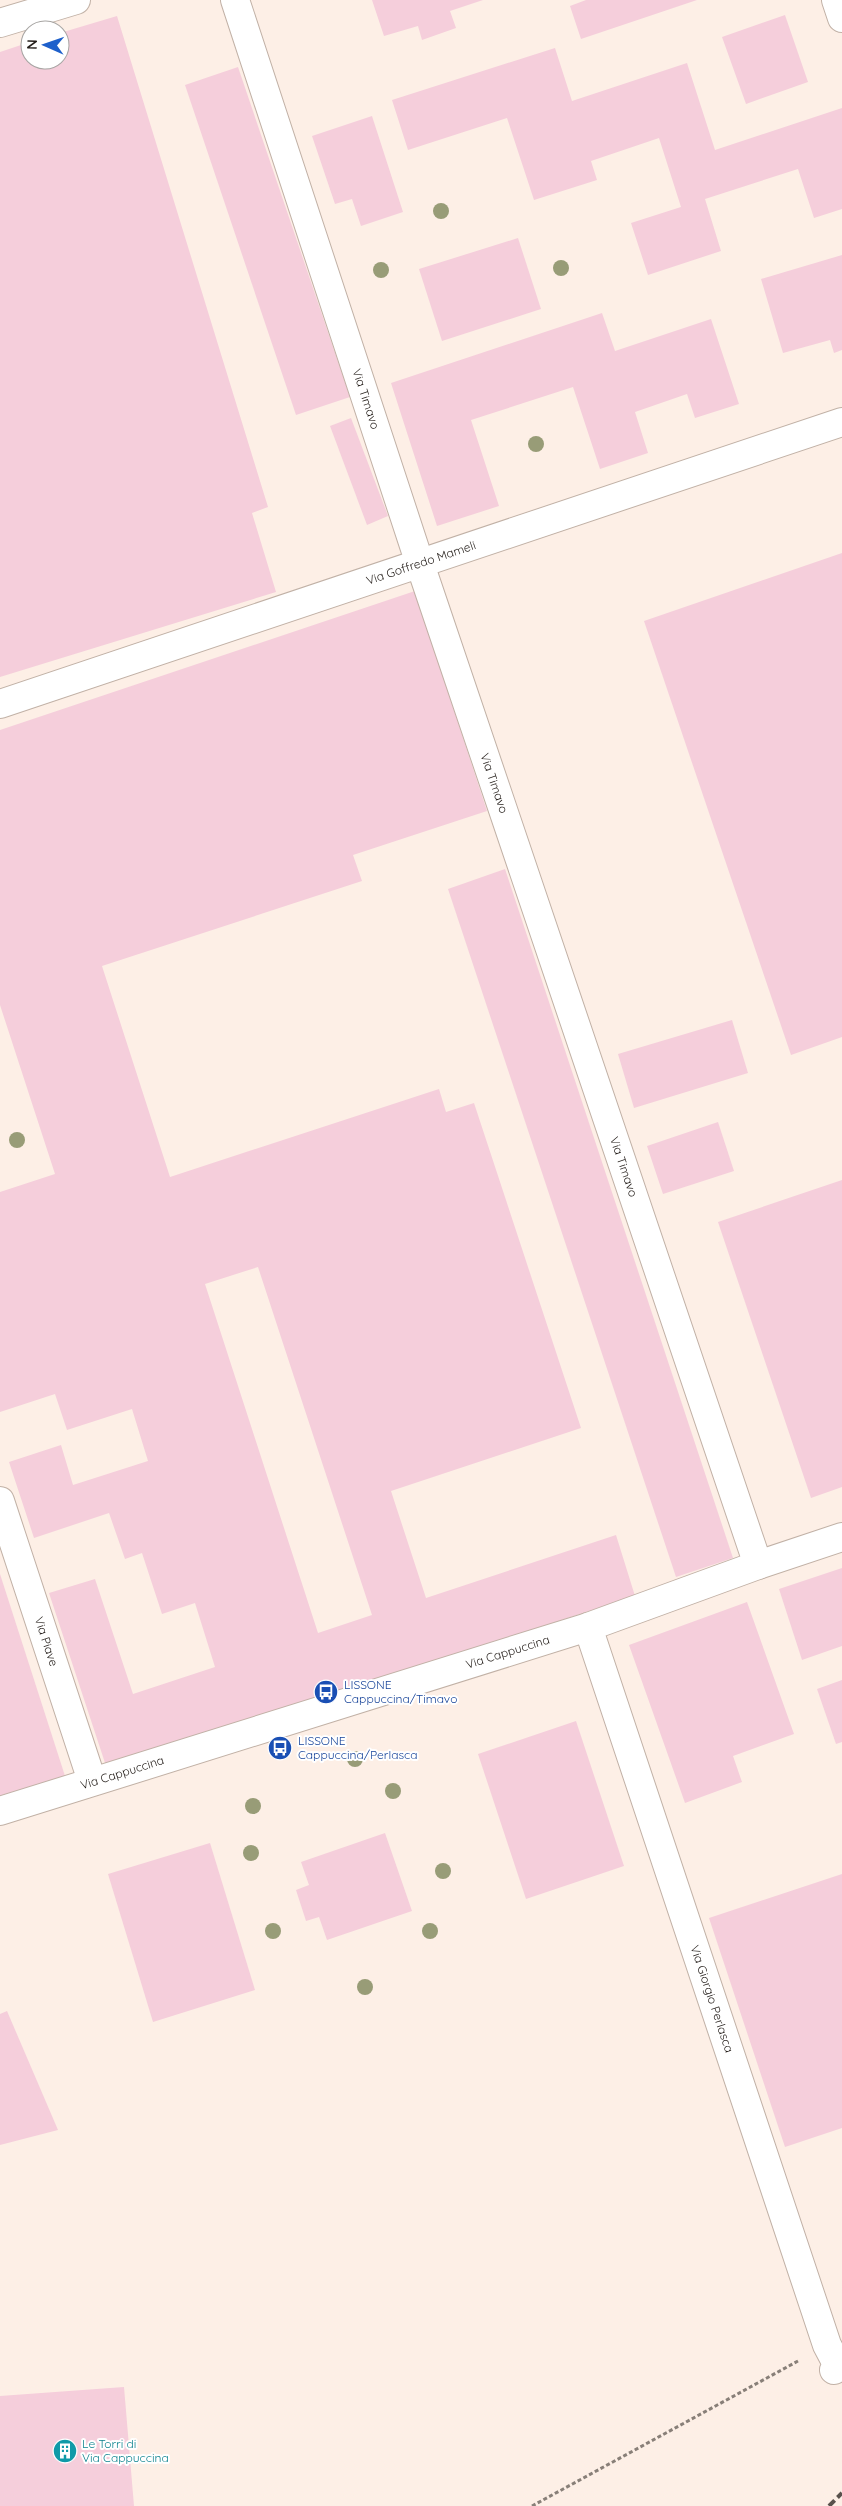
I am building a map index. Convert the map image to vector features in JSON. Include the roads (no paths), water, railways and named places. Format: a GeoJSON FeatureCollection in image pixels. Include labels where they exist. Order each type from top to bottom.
{"type":"FeatureCollection","features":[{"type":"Feature","properties":{"kind":"street"},"geometry":{"type":"LineString","coordinates":[[0,23],[76,0]]}},
{"type":"Feature","properties":{"kind":"street","name":"Via Timavo"},"geometry":{"type":"LineString","coordinates":[[235,0],[420,564],[758,1565]]}},
{"type":"Feature","properties":{"kind":"street"},"geometry":{"type":"LineString","coordinates":[[836,0],[842,18]]}},
{"type":"Feature","properties":{"kind":"street","name":"Via Goffredo Mameli"},"geometry":{"type":"LineString","coordinates":[[0,704],[842,422]]}},
{"type":"Feature","properties":{"kind":"street","name":"Via Piave"},"geometry":{"type":"LineString","coordinates":[[0,1500],[92,1781]]}},
{"type":"Feature","properties":{"kind":"street","name":"Via Cappuccina"},"geometry":{"type":"LineString","coordinates":[[0,1811],[588,1627],[758,1565],[842,1537]]}},
{"type":"Feature","properties":{"kind":"street","name":"Via Giorgio Perlasca"},"geometry":{"type":"LineString","coordinates":[[588,1627],[831,2357]]}},
{"type":"Feature","properties":{"kind":"railway"},"geometry":{"type":"LineString","coordinates":[[829,2506],[842,2493]]}},
{"type":"Feature","properties":{"kind":"place","name":"LISSONE Cappuccina/Timavo"},"geometry":{"type":"Point","coordinates":[326,1692]}},
{"type":"Feature","properties":{"kind":"place","name":"LISSONE Cappuccina/Perlasca"},"geometry":{"type":"Point","coordinates":[280,1748]}},
{"type":"Feature","properties":{"kind":"place","name":"Le Torri di Via Cappuccina"},"geometry":{"type":"Point","coordinates":[65,2451]}}]}
